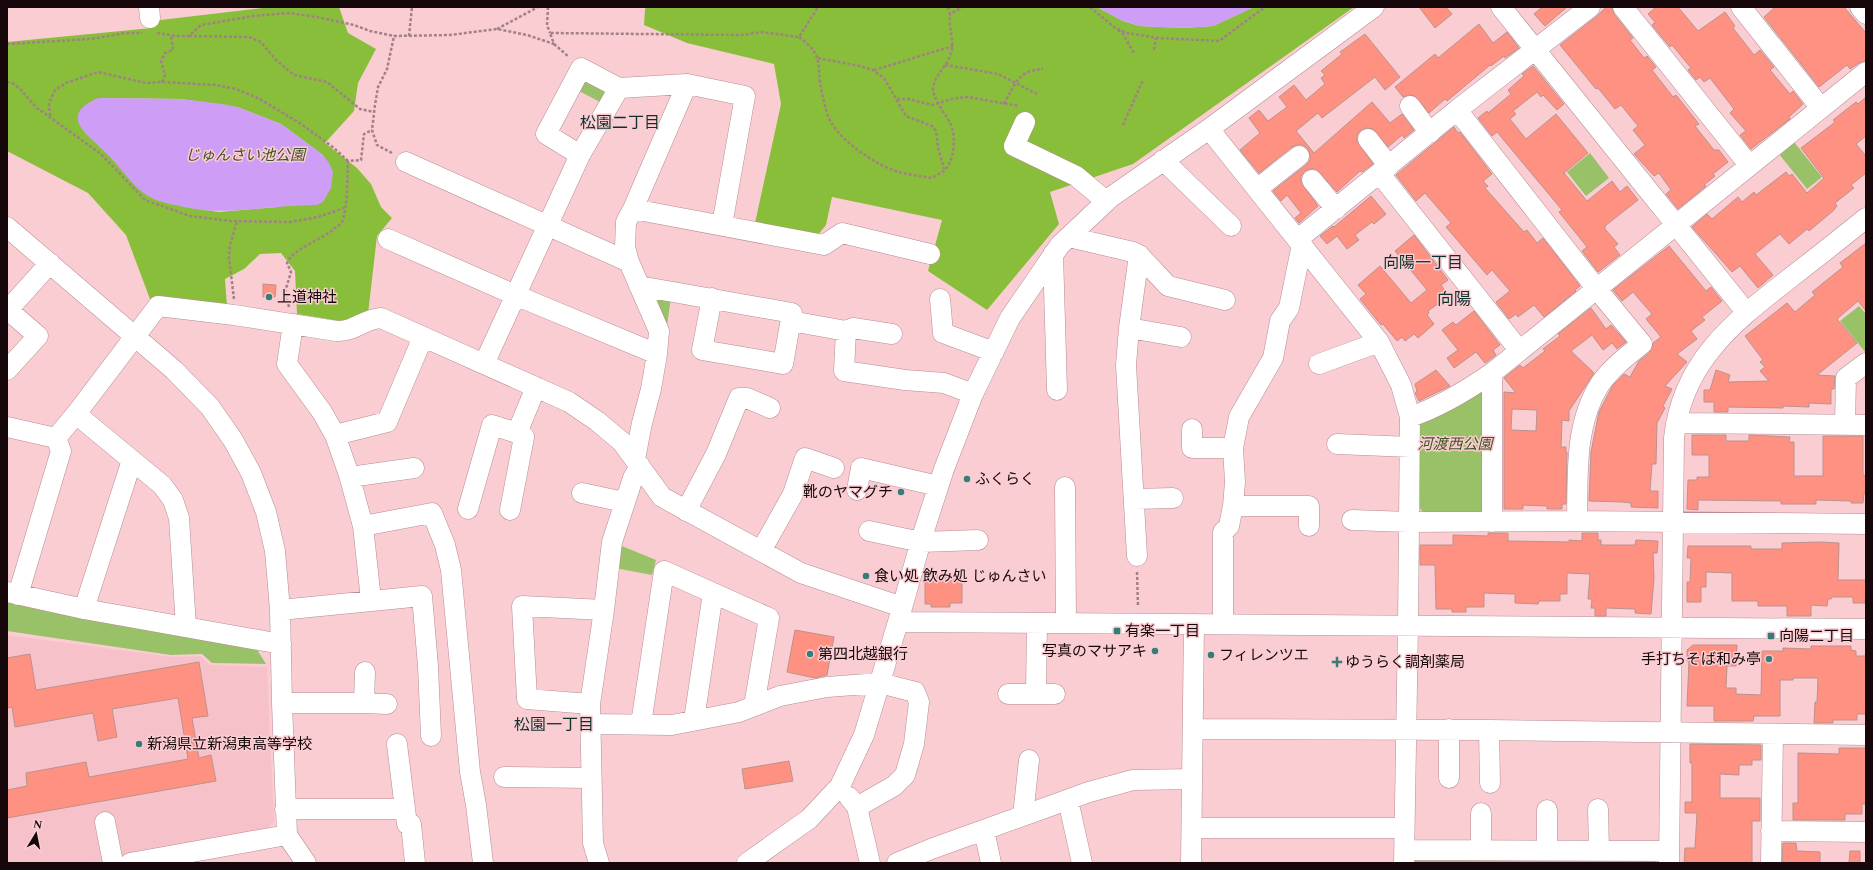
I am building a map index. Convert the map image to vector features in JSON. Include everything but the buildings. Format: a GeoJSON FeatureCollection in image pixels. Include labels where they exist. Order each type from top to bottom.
{"type":"FeatureCollection","features":[{"type":"Feature","properties":{"kind":"street"},"geometry":{"type":"LineString","coordinates":[[747,863],[809,819],[840,786],[864,735],[938,486],[973,394],[1010,318],[1053,254],[1068,236],[1106,201],[1209,128],[1374,7]]}},
{"type":"Feature","properties":{"kind":"street"},"geometry":{"type":"LineString","coordinates":[[1501,7],[1746,312]]}},
{"type":"Feature","properties":{"kind":"street"},"geometry":{"type":"LineString","coordinates":[[1223,624],[1223,532],[1229,526],[1233,506],[1233,448],[1239,417],[1273,358],[1280,321],[1289,308],[1300,242],[1336,209],[1457,110],[1590,7]]}},
{"type":"Feature","properties":{"kind":"street"},"geometry":{"type":"LineString","coordinates":[[1623,7],[1749,165]]}},
{"type":"Feature","properties":{"kind":"street"},"geometry":{"type":"LineString","coordinates":[[1741,7],[1821,108]]}},
{"type":"Feature","properties":{"kind":"street"},"geometry":{"type":"LineString","coordinates":[[1860,7],[1866,14]]}},
{"type":"Feature","properties":{"kind":"street"},"geometry":{"type":"LineString","coordinates":[[580,155],[546,134],[581,68],[619,88],[687,84],[745,96],[722,225]]}},
{"type":"Feature","properties":{"kind":"street"},"geometry":{"type":"LineString","coordinates":[[1410,417],[1425,412],[1465,392],[1492,373],[1866,72]]}},
{"type":"Feature","properties":{"kind":"street"},"geometry":{"type":"LineString","coordinates":[[598,863],[593,843],[590,704],[604,610],[612,542],[638,463],[642,423],[651,389],[659,331],[629,262],[625,247],[626,222],[687,84]]}},
{"type":"Feature","properties":{"kind":"street"},"geometry":{"type":"LineString","coordinates":[[484,364],[546,225],[580,155],[619,88]]}},
{"type":"Feature","properties":{"kind":"street"},"geometry":{"type":"LineString","coordinates":[[1410,106],[1430,133]]}},
{"type":"Feature","properties":{"kind":"street"},"geometry":{"type":"LineString","coordinates":[[1457,110],[1596,288],[1642,344],[1612,370],[1600,385],[1586,415],[1581,431],[1579,451],[1577,521]]}},
{"type":"Feature","properties":{"kind":"street"},"geometry":{"type":"LineString","coordinates":[[1025,114],[1014,146],[1076,176],[1106,201]]}},
{"type":"Feature","properties":{"kind":"street"},"geometry":{"type":"LineString","coordinates":[[1209,128],[1379,342],[1401,385],[1410,417],[1411,447],[1404,856],[1482,850],[1599,850],[1669,857],[1673,522],[1676,423],[1681,401],[1689,381],[1708,352],[1732,325],[1746,312],[1866,218]]}},
{"type":"Feature","properties":{"kind":"street"},"geometry":{"type":"LineString","coordinates":[[1368,139],[1385,170],[1519,350]]}},
{"type":"Feature","properties":{"kind":"street"},"geometry":{"type":"LineString","coordinates":[[1257,189],[1299,156]]}},
{"type":"Feature","properties":{"kind":"street"},"geometry":{"type":"LineString","coordinates":[[1163,160],[1231,226]]}},
{"type":"Feature","properties":{"kind":"street"},"geometry":{"type":"LineString","coordinates":[[406,162],[629,262]]}},
{"type":"Feature","properties":{"kind":"street"},"geometry":{"type":"LineString","coordinates":[[1312,180],[1336,209]]}},
{"type":"Feature","properties":{"kind":"street"},"geometry":{"type":"LineString","coordinates":[[633,209],[824,245],[842,233],[930,254]]}},
{"type":"Feature","properties":{"kind":"street"},"geometry":{"type":"LineString","coordinates":[[7,227],[174,370],[210,406],[233,440],[251,473],[266,512],[276,551],[280,610],[287,836],[306,863]]}},
{"type":"Feature","properties":{"kind":"street"},"geometry":{"type":"LineString","coordinates":[[1068,236],[1086,239],[1133,252],[1139,255],[1168,286],[1225,300]]}},
{"type":"Feature","properties":{"kind":"street"},"geometry":{"type":"LineString","coordinates":[[388,239],[515,295],[657,354]]}},
{"type":"Feature","properties":{"kind":"street"},"geometry":{"type":"LineString","coordinates":[[1053,254],[1057,390]]}},
{"type":"Feature","properties":{"kind":"street"},"geometry":{"type":"LineString","coordinates":[[1137,556],[1135,500],[1126,365],[1129,328],[1139,255]]}},
{"type":"Feature","properties":{"kind":"street"},"geometry":{"type":"LineString","coordinates":[[7,370],[38,336],[7,310],[50,263]]}},
{"type":"Feature","properties":{"kind":"street"},"geometry":{"type":"LineString","coordinates":[[639,286],[712,298],[792,313],[783,364],[702,350],[712,298]]}},
{"type":"Feature","properties":{"kind":"street"},"geometry":{"type":"LineString","coordinates":[[940,299],[943,333],[994,352]]}},
{"type":"Feature","properties":{"kind":"street"},"geometry":{"type":"LineString","coordinates":[[56,438],[158,306],[234,315],[343,331],[349,331],[373,318],[381,318],[569,402],[597,421],[622,442],[662,497],[801,573],[900,614],[1037,623],[1866,629]]}},
{"type":"Feature","properties":{"kind":"street"},"geometry":{"type":"LineString","coordinates":[[791,321],[846,330],[853,328],[892,334]]}},
{"type":"Feature","properties":{"kind":"street"},"geometry":{"type":"LineString","coordinates":[[292,324],[287,364],[307,389],[335,436],[350,477],[363,526],[371,600]]}},
{"type":"Feature","properties":{"kind":"street"},"geometry":{"type":"LineString","coordinates":[[1129,328],[1181,337]]}},
{"type":"Feature","properties":{"kind":"street"},"geometry":{"type":"LineString","coordinates":[[846,330],[844,370],[905,380],[944,383],[973,394]]}},
{"type":"Feature","properties":{"kind":"street"},"geometry":{"type":"LineString","coordinates":[[335,436],[387,422],[423,337]]}},
{"type":"Feature","properties":{"kind":"street"},"geometry":{"type":"LineString","coordinates":[[1319,364],[1379,342]]}},
{"type":"Feature","properties":{"kind":"street"},"geometry":{"type":"LineString","coordinates":[[1845,425],[1846,378],[1866,363]]}},
{"type":"Feature","properties":{"kind":"street"},"geometry":{"type":"LineString","coordinates":[[1492,373],[1492,522]]}},
{"type":"Feature","properties":{"kind":"street"},"geometry":{"type":"LineString","coordinates":[[517,433],[536,387]]}},
{"type":"Feature","properties":{"kind":"street"},"geometry":{"type":"LineString","coordinates":[[686,511],[716,454],[739,398],[747,398],[770,408]]}},
{"type":"Feature","properties":{"kind":"street"},"geometry":{"type":"LineString","coordinates":[[76,414],[162,485],[173,500],[179,518],[186,627]]}},
{"type":"Feature","properties":{"kind":"street"},"geometry":{"type":"LineString","coordinates":[[1676,423],[1866,425]]}},
{"type":"Feature","properties":{"kind":"street"},"geometry":{"type":"LineString","coordinates":[[468,509],[492,424],[524,437],[510,510]]}},
{"type":"Feature","properties":{"kind":"street"},"geometry":{"type":"LineString","coordinates":[[7,427],[56,438]]}},
{"type":"Feature","properties":{"kind":"street"},"geometry":{"type":"LineString","coordinates":[[1192,429],[1192,448],[1233,448]]}},
{"type":"Feature","properties":{"kind":"street"},"geometry":{"type":"LineString","coordinates":[[56,438],[61,451],[13,594],[84,609],[281,644]]}},
{"type":"Feature","properties":{"kind":"street"},"geometry":{"type":"LineString","coordinates":[[1337,444],[1411,447]]}},
{"type":"Feature","properties":{"kind":"street"},"geometry":{"type":"LineString","coordinates":[[760,551],[793,494],[805,458],[834,468]]}},
{"type":"Feature","properties":{"kind":"street"},"geometry":{"type":"LineString","coordinates":[[84,609],[132,460]]}},
{"type":"Feature","properties":{"kind":"street"},"geometry":{"type":"LineString","coordinates":[[350,477],[414,468]]}},
{"type":"Feature","properties":{"kind":"street"},"geometry":{"type":"LineString","coordinates":[[857,490],[861,468],[938,486]]}},
{"type":"Feature","properties":{"kind":"street"},"geometry":{"type":"LineString","coordinates":[[1065,487],[1066,623]]}},
{"type":"Feature","properties":{"kind":"street"},"geometry":{"type":"LineString","coordinates":[[582,493],[624,502]]}},
{"type":"Feature","properties":{"kind":"street"},"geometry":{"type":"LineString","coordinates":[[1135,500],[1173,498]]}},
{"type":"Feature","properties":{"kind":"street"},"geometry":{"type":"LineString","coordinates":[[1233,506],[1310,506],[1309,526]]}},
{"type":"Feature","properties":{"kind":"street"},"geometry":{"type":"LineString","coordinates":[[363,526],[432,513],[445,545],[451,570],[470,772],[476,805],[483,863]]}},
{"type":"Feature","properties":{"kind":"street"},"geometry":{"type":"LineString","coordinates":[[1352,520],[1409,522],[1577,521],[1866,524]]}},
{"type":"Feature","properties":{"kind":"street"},"geometry":{"type":"LineString","coordinates":[[869,530],[921,542],[978,540]]}},
{"type":"Feature","properties":{"kind":"street"},"geometry":{"type":"LineString","coordinates":[[641,724],[664,571],[769,618],[754,706]]}},
{"type":"Feature","properties":{"kind":"street"},"geometry":{"type":"LineString","coordinates":[[694,720],[713,593]]}},
{"type":"Feature","properties":{"kind":"street"},"geometry":{"type":"LineString","coordinates":[[280,610],[422,596],[428,666],[431,736]]}},
{"type":"Feature","properties":{"kind":"street"},"geometry":{"type":"LineString","coordinates":[[590,704],[526,699],[522,606],[604,610]]}},
{"type":"Feature","properties":{"kind":"street"},"geometry":{"type":"LineString","coordinates":[[1008,694],[1045,694],[1037,623]]}},
{"type":"Feature","properties":{"kind":"street"},"geometry":{"type":"LineString","coordinates":[[1191,863],[1194,624]]}},
{"type":"Feature","properties":{"kind":"street"},"geometry":{"type":"LineString","coordinates":[[364,704],[365,672]]}},
{"type":"Feature","properties":{"kind":"street"},"geometry":{"type":"LineString","coordinates":[[591,724],[672,725],[739,712],[780,696],[827,687],[880,683],[915,692],[919,702],[914,744],[904,775],[894,786],[857,807]]}},
{"type":"Feature","properties":{"kind":"street"},"geometry":{"type":"LineString","coordinates":[[282,703],[387,704]]}},
{"type":"Feature","properties":{"kind":"street"},"geometry":{"type":"LineString","coordinates":[[1193,729],[1448,729],[1866,735]]}},
{"type":"Feature","properties":{"kind":"street"},"geometry":{"type":"LineString","coordinates":[[1448,729],[1449,778]]}},
{"type":"Feature","properties":{"kind":"street"},"geometry":{"type":"LineString","coordinates":[[1489,730],[1490,783]]}},
{"type":"Feature","properties":{"kind":"street"},"geometry":{"type":"LineString","coordinates":[[1771,863],[1773,734]]}},
{"type":"Feature","properties":{"kind":"street"},"geometry":{"type":"LineString","coordinates":[[397,744],[407,824],[410,824],[415,863]]}},
{"type":"Feature","properties":{"kind":"street"},"geometry":{"type":"LineString","coordinates":[[1023,816],[1029,760]]}},
{"type":"Feature","properties":{"kind":"street"},"geometry":{"type":"LineString","coordinates":[[504,777],[591,778]]}},
{"type":"Feature","properties":{"kind":"street"},"geometry":{"type":"LineString","coordinates":[[897,863],[930,849],[1068,800],[1133,780],[1192,779]]}},
{"type":"Feature","properties":{"kind":"street"},"geometry":{"type":"LineString","coordinates":[[840,786],[857,807],[870,863]]}},
{"type":"Feature","properties":{"kind":"street"},"geometry":{"type":"LineString","coordinates":[[1068,800],[1082,863]]}},
{"type":"Feature","properties":{"kind":"street"},"geometry":{"type":"LineString","coordinates":[[286,809],[405,809]]}},
{"type":"Feature","properties":{"kind":"street"},"geometry":{"type":"LineString","coordinates":[[1598,809],[1599,850]]}},
{"type":"Feature","properties":{"kind":"street"},"geometry":{"type":"LineString","coordinates":[[1547,810],[1547,850]]}},
{"type":"Feature","properties":{"kind":"street"},"geometry":{"type":"LineString","coordinates":[[1481,813],[1482,850]]}},
{"type":"Feature","properties":{"kind":"street"},"geometry":{"type":"LineString","coordinates":[[104,822],[113,863]]}},
{"type":"Feature","properties":{"kind":"street"},"geometry":{"type":"LineString","coordinates":[[1192,828],[1404,828]]}},
{"type":"Feature","properties":{"kind":"street"},"geometry":{"type":"LineString","coordinates":[[984,830],[992,863]]}},
{"type":"Feature","properties":{"kind":"street"},"geometry":{"type":"LineString","coordinates":[[1771,832],[1866,832]]}},
{"type":"Feature","properties":{"kind":"street"},"geometry":{"type":"LineString","coordinates":[[130,863],[287,836]]}},
{"type":"Feature","properties":{"kind":"path"},"geometry":{"type":"LineString","coordinates":[[409,36],[412,7]]}},
{"type":"Feature","properties":{"kind":"path"},"geometry":{"type":"LineString","coordinates":[[497,29],[538,7]]}},
{"type":"Feature","properties":{"kind":"path"},"geometry":{"type":"LineString","coordinates":[[189,36],[202,26],[253,16],[289,14],[322,18],[394,36],[450,35],[497,29],[527,35],[554,44],[547,25],[548,7]]}},
{"type":"Feature","properties":{"kind":"path"},"geometry":{"type":"LineString","coordinates":[[799,37],[810,17],[818,7]]}},
{"type":"Feature","properties":{"kind":"path"},"geometry":{"type":"LineString","coordinates":[[550,33],[741,35],[762,32],[799,37],[811,46],[818,58],[822,93],[832,124],[850,143],[868,158],[898,172],[932,178],[945,170],[950,161],[954,136],[951,124],[944,115],[933,90],[936,78],[951,55],[953,46],[948,7]]}},
{"type":"Feature","properties":{"kind":"path"},"geometry":{"type":"LineString","coordinates":[[950,14],[963,7]]}},
{"type":"Feature","properties":{"kind":"path"},"geometry":{"type":"LineString","coordinates":[[1090,7],[1123,34],[1134,53]]}},
{"type":"Feature","properties":{"kind":"path"},"geometry":{"type":"LineString","coordinates":[[1114,27],[1126,33],[1156,38],[1219,41],[1265,7]]}},
{"type":"Feature","properties":{"kind":"path"},"geometry":{"type":"LineString","coordinates":[[7,44],[91,39],[125,33],[149,23],[172,35],[249,37],[261,42],[276,60],[294,75],[327,82],[360,109],[374,112]]}},
{"type":"Feature","properties":{"kind":"path"},"geometry":{"type":"LineString","coordinates":[[162,82],[165,75],[161,62],[165,53],[173,50],[172,35]]}},
{"type":"Feature","properties":{"kind":"path"},"geometry":{"type":"LineString","coordinates":[[394,36],[387,69],[378,87],[372,130],[377,145],[406,162]]}},
{"type":"Feature","properties":{"kind":"path"},"geometry":{"type":"LineString","coordinates":[[1154,50],[1156,38]]}},
{"type":"Feature","properties":{"kind":"path"},"geometry":{"type":"LineString","coordinates":[[873,70],[953,46]]}},
{"type":"Feature","properties":{"kind":"path"},"geometry":{"type":"LineString","coordinates":[[818,58],[860,66],[873,70],[884,78],[906,116],[932,126],[936,131],[938,147],[945,170]]}},
{"type":"Feature","properties":{"kind":"path"},"geometry":{"type":"LineString","coordinates":[[945,64],[998,74],[1037,94]]}},
{"type":"Feature","properties":{"kind":"path"},"geometry":{"type":"LineString","coordinates":[[1004,104],[1015,82],[1021,75],[1033,70],[1044,69]]}},
{"type":"Feature","properties":{"kind":"path"},"geometry":{"type":"LineString","coordinates":[[50,116],[49,103],[55,90],[66,83],[98,72],[146,83],[162,82],[216,85],[236,89],[260,99],[301,124],[334,148],[348,161],[361,160],[364,134],[372,130]]}},
{"type":"Feature","properties":{"kind":"path"},"geometry":{"type":"LineString","coordinates":[[1123,125],[1143,80]]}},
{"type":"Feature","properties":{"kind":"path"},"geometry":{"type":"LineString","coordinates":[[7,82],[12,83],[18,88],[37,108],[101,154],[145,200],[190,216],[237,221],[297,222],[332,214],[344,208]]}},
{"type":"Feature","properties":{"kind":"path"},"geometry":{"type":"LineString","coordinates":[[897,99],[908,98],[933,105],[967,98],[1004,104],[1025,114]]}},
{"type":"Feature","properties":{"kind":"path"},"geometry":{"type":"LineString","coordinates":[[292,324],[285,292],[291,272],[287,263],[289,258],[299,249],[315,243],[332,232],[342,223],[348,161]]}},
{"type":"Feature","properties":{"kind":"path"},"geometry":{"type":"LineString","coordinates":[[234,315],[234,297],[231,286],[229,258],[230,245],[237,221]]}},
{"type":"Feature","properties":{"kind":"path"},"geometry":{"type":"LineString","coordinates":[[1137,556],[1138,614]]}},
{"type":"Feature","properties":{"kind":"shaded area"},"geometry":{"type":"Polygon","coordinates":[[[1097,7],[1254,7],[1213,26],[1184,28],[1139,26],[1123,21],[1097,7]]]}},
{"type":"Feature","properties":{"kind":"shaded area"},"geometry":{"type":"Polygon","coordinates":[[[98,98],[181,99],[237,107],[281,124],[323,155],[333,172],[331,188],[323,202],[317,205],[211,211],[168,204],[148,196],[137,188],[81,128],[78,120],[79,113],[85,105],[98,98]]]}},
{"type":"Feature","properties":{"kind":"shaded area","name":"新潟県立新潟東高等学校"},"geometry":{"type":"Polygon","coordinates":[[[7,635],[172,657],[201,656],[210,665],[267,667],[274,821],[264,833],[89,863],[7,863],[7,635]]]}},
{"type":"Feature","properties":{"kind":"green space"},"geometry":{"type":"Polygon","coordinates":[[[271,7],[339,7],[348,33],[376,49],[358,83],[354,111],[325,143],[357,168],[371,184],[381,207],[392,218],[377,236],[368,314],[352,323],[297,314],[295,271],[281,253],[260,254],[244,269],[225,279],[227,307],[150,299],[126,235],[88,193],[7,151],[7,42],[152,28],[152,21],[271,7]],[[98,98],[109,155],[138,188],[149,196],[191,208],[219,212],[278,207],[323,155],[281,124],[237,107],[181,99],[98,98]]]}},
{"type":"Feature","properties":{"kind":"green space"},"geometry":{"type":"Polygon","coordinates":[[[647,7],[1097,7],[1123,21],[1139,26],[1184,28],[1213,26],[1254,7],[1354,7],[1133,164],[1050,192],[1059,224],[987,310],[928,271],[942,220],[832,197],[826,225],[817,236],[755,223],[781,104],[774,64],[687,43],[644,25],[645,9],[647,7]]]}},
{"type":"Feature","properties":{"kind":"green space"},"geometry":{"type":"Polygon","coordinates":[[[583,79],[609,87],[604,104],[577,90],[583,79]]]}},
{"type":"Feature","properties":{"kind":"green space"},"geometry":{"type":"Polygon","coordinates":[[[1790,137],[1822,177],[1807,189],[1775,149],[1790,137]]]}},
{"type":"Feature","properties":{"kind":"green space"},"geometry":{"type":"Polygon","coordinates":[[[1590,153],[1609,178],[1586,196],[1567,172],[1590,153]]]}},
{"type":"Feature","properties":{"kind":"green space"},"geometry":{"type":"Polygon","coordinates":[[[652,294],[671,297],[666,333],[652,294]]]}},
{"type":"Feature","properties":{"kind":"green space"},"geometry":{"type":"Polygon","coordinates":[[[1859,306],[1866,314],[1866,353],[1840,321],[1859,306]]]}},
{"type":"Feature","properties":{"kind":"green space","name":"河渡西公園"},"geometry":{"type":"Polygon","coordinates":[[[1484,386],[1486,512],[1423,512],[1420,508],[1420,445],[1417,425],[1484,386]]]}},
{"type":"Feature","properties":{"kind":"green space"},"geometry":{"type":"Polygon","coordinates":[[[612,542],[656,560],[652,575],[610,567],[612,542]]]}},
{"type":"Feature","properties":{"kind":"green space"},"geometry":{"type":"Polygon","coordinates":[[[7,602],[256,648],[266,664],[212,663],[202,654],[171,655],[7,631],[7,602]]]}},
{"type":"Feature","properties":{"kind":"green space"},"geometry":{"type":"Polygon","coordinates":[[[1652,856],[1657,863],[1415,863],[1415,859],[1652,856]]]}},
{"type":"Feature","properties":{"kind":"place","name":"上道神社"},"geometry":{"type":"Point","coordinates":[269,297]}},
{"type":"Feature","properties":{"kind":"place","name":"ふくらく"},"geometry":{"type":"Point","coordinates":[967,479]}},
{"type":"Feature","properties":{"kind":"place","name":"靴のヤマグチ"},"geometry":{"type":"Point","coordinates":[901,492]}},
{"type":"Feature","properties":{"kind":"place","name":"食い処 飲み処 じゅんさい"},"geometry":{"type":"Point","coordinates":[866,576]}},
{"type":"Feature","properties":{"kind":"place","name":"有楽一丁目"},"geometry":{"type":"Point","coordinates":[1117,631]}},
{"type":"Feature","properties":{"kind":"place","name":"向陽二丁目"},"geometry":{"type":"Point","coordinates":[1771,636]}},
{"type":"Feature","properties":{"kind":"place","name":"写真のマサアキ"},"geometry":{"type":"Point","coordinates":[1155,651]}},
{"type":"Feature","properties":{"kind":"place","name":"第四北越銀行"},"geometry":{"type":"Point","coordinates":[810,654]}},
{"type":"Feature","properties":{"kind":"place","name":"フィレンツエ"},"geometry":{"type":"Point","coordinates":[1211,655]}},
{"type":"Feature","properties":{"kind":"place","name":"手打ちそば和み亭"},"geometry":{"type":"Point","coordinates":[1769,659]}},
{"type":"Feature","properties":{"kind":"place","name":"ゆうらく調剤薬局"},"geometry":{"type":"Point","coordinates":[1337,662]}},
{"type":"Feature","properties":{"kind":"place","name":"新潟県立新潟東高等学校"},"geometry":{"type":"Point","coordinates":[139,744]}},
{"type":"Feature","properties":{"kind":"district","name":"松園二丁目"},"geometry":{"type":"Point","coordinates":[620,123]}},
{"type":"Feature","properties":{"kind":"district","name":"向陽一丁目"},"geometry":{"type":"Point","coordinates":[1423,263]}},
{"type":"Feature","properties":{"kind":"district","name":"向陽"},"geometry":{"type":"Point","coordinates":[1454,300]}},
{"type":"Feature","properties":{"kind":"district","name":"松園一丁目"},"geometry":{"type":"Point","coordinates":[554,725]}},
{"type":"Feature","properties":{"kind":"park label","name":"じゅんさい池公園"},"geometry":{"type":"Point","coordinates":[245,155]}}]}
